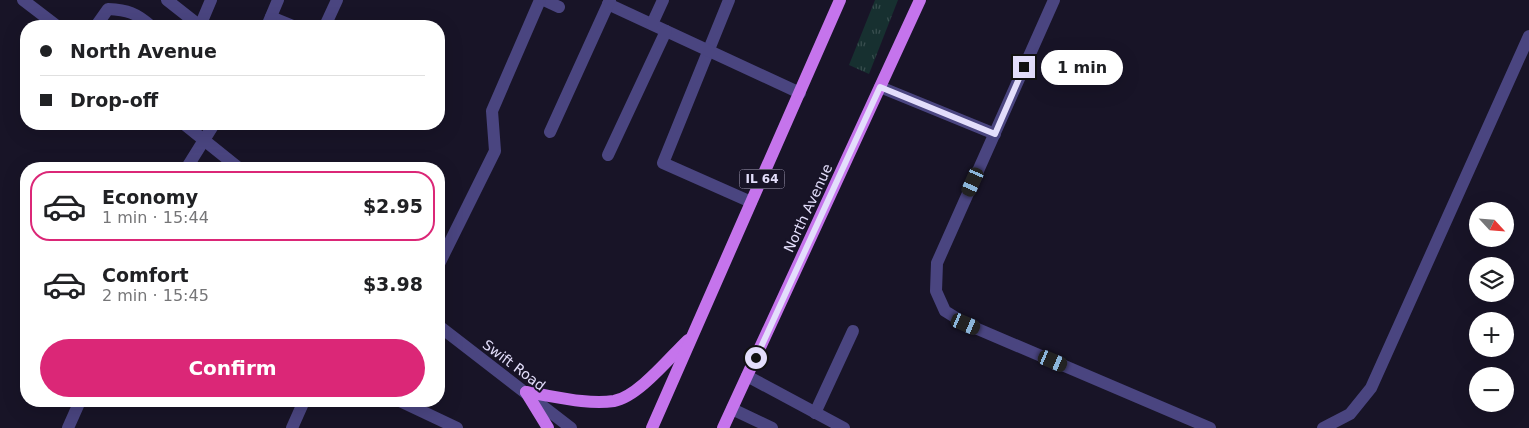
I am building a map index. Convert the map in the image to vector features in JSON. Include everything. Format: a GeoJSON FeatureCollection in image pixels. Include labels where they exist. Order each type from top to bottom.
{"type":"FeatureCollection","features":[{"type":"Feature","properties":{"kind":"main road","name":"IL 64"},"geometry":{"type":"LineString","coordinates":[[652,428],[840,0]]}},
{"type":"Feature","properties":{"kind":"main road","name":"North Avenue"},"geometry":{"type":"LineString","coordinates":[[723,428],[920,0]]}},
{"type":"Feature","properties":{"kind":"main road"},"geometry":{"type":"LineString","coordinates":[[526,392],[596,402],[616,401],[635,392],[693,334]]}},
{"type":"Feature","properties":{"kind":"main road"},"geometry":{"type":"LineString","coordinates":[[526,392],[548,428]]}},
{"type":"Feature","properties":{"kind":"street"},"geometry":{"type":"LineString","coordinates":[[24,0],[50,20]]}},
{"type":"Feature","properties":{"kind":"street"},"geometry":{"type":"LineString","coordinates":[[167,0],[192,20]]}},
{"type":"Feature","properties":{"kind":"street"},"geometry":{"type":"LineString","coordinates":[[203,20],[211,0]]}},
{"type":"Feature","properties":{"kind":"street"},"geometry":{"type":"LineString","coordinates":[[270,20],[278,0]]}},
{"type":"Feature","properties":{"kind":"street"},"geometry":{"type":"LineString","coordinates":[[328,20],[337,0]]}},
{"type":"Feature","properties":{"kind":"street"},"geometry":{"type":"LineString","coordinates":[[445,252],[495,152],[492,111],[542,0],[558,7]]}},
{"type":"Feature","properties":{"kind":"street"},"geometry":{"type":"LineString","coordinates":[[652,24],[663,0]]}},
{"type":"Feature","properties":{"kind":"street"},"geometry":{"type":"LineString","coordinates":[[729,0],[663,163],[751,202]]}},
{"type":"Feature","properties":{"kind":"street"},"geometry":{"type":"LineString","coordinates":[[1054,0],[938,263],[936,291],[945,311],[966,324],[1210,428]]}},
{"type":"Feature","properties":{"kind":"street"},"geometry":{"type":"LineString","coordinates":[[550,132],[609,2],[666,31],[800,93]]}},
{"type":"Feature","properties":{"kind":"street"},"geometry":{"type":"LineString","coordinates":[[100,20],[108,9],[126,10],[144,20]]}},
{"type":"Feature","properties":{"kind":"street"},"geometry":{"type":"LineString","coordinates":[[608,155],[666,31]]}},
{"type":"Feature","properties":{"kind":"street"},"geometry":{"type":"LineString","coordinates":[[1323,428],[1350,414],[1371,388],[1529,36]]}},
{"type":"Feature","properties":{"kind":"street"},"geometry":{"type":"LineString","coordinates":[[880,87],[995,134]]}},
{"type":"Feature","properties":{"kind":"street"},"geometry":{"type":"LineString","coordinates":[[192,130],[231,162]]}},
{"type":"Feature","properties":{"kind":"street"},"geometry":{"type":"LineString","coordinates":[[190,162],[210,130]]}},
{"type":"Feature","properties":{"kind":"street","name":"Swift Road"},"geometry":{"type":"LineString","coordinates":[[445,331],[572,428]]}},
{"type":"Feature","properties":{"kind":"street"},"geometry":{"type":"LineString","coordinates":[[816,413],[853,331]]}},
{"type":"Feature","properties":{"kind":"street"},"geometry":{"type":"LineString","coordinates":[[747,376],[844,428]]}},
{"type":"Feature","properties":{"kind":"street"},"geometry":{"type":"LineString","coordinates":[[68,428],[77,407]]}},
{"type":"Feature","properties":{"kind":"street"},"geometry":{"type":"LineString","coordinates":[[292,428],[301,407]]}},
{"type":"Feature","properties":{"kind":"street"},"geometry":{"type":"LineString","coordinates":[[413,407],[457,428]]}},
{"type":"Feature","properties":{"kind":"street"},"geometry":{"type":"LineString","coordinates":[[732,408],[772,428]]}},
{"type":"Feature","properties":{"kind":"green space"},"geometry":{"type":"Polygon","coordinates":[[[875,0],[898,0],[869,74],[849,65],[875,0]]]}},
{"type":"Feature","properties":{"kind":"route"},"geometry":{"type":"LineString","coordinates":[[756,358],[880,87],[995,134],[1024,67]]}}]}
